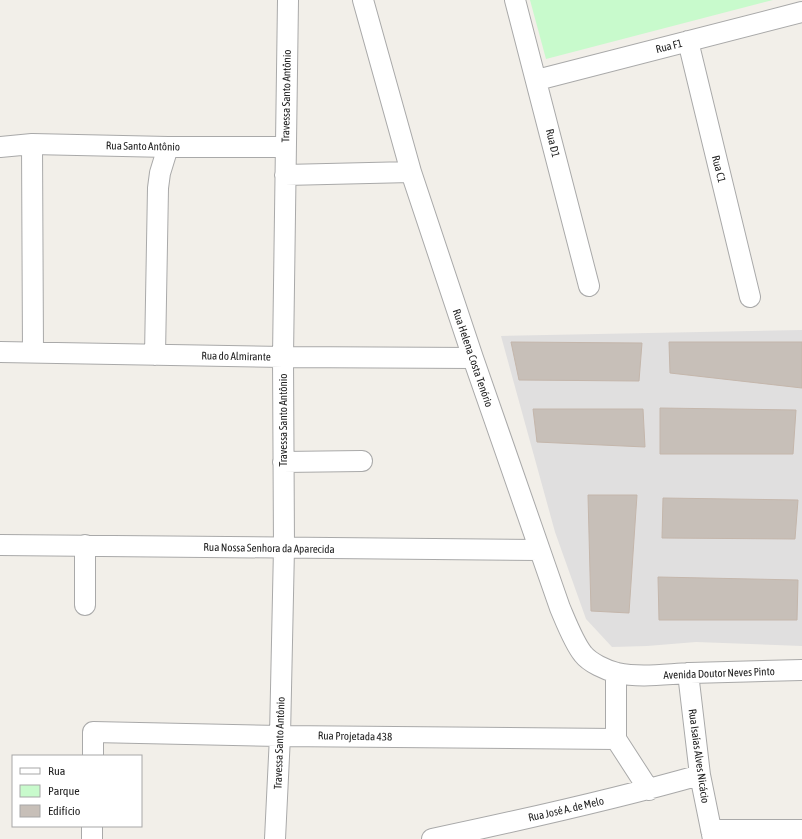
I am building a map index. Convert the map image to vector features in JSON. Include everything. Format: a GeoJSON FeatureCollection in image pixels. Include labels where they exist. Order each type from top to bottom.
{"type":"FeatureCollection","features":[{"type":"Feature","properties":{"kind":"street","name":"Travessa Santo Antônio"},"geometry":{"type":"LineString","coordinates":[[275,839],[280,736],[284,548],[283,357],[288,0]]}},
{"type":"Feature","properties":{"kind":"street","name":"Rua Helena Costa Tenório"},"geometry":{"type":"LineString","coordinates":[[363,0],[411,172],[473,358],[560,608],[571,633],[583,654],[596,664],[626,674]]}},
{"type":"Feature","properties":{"kind":"street","name":"Rua D1"},"geometry":{"type":"LineString","coordinates":[[515,0],[537,80],[589,286]]}},
{"type":"Feature","properties":{"kind":"street","name":"Rua F1"},"geometry":{"type":"LineString","coordinates":[[537,80],[802,12]]}},
{"type":"Feature","properties":{"kind":"street","name":"Rua C1"},"geometry":{"type":"LineString","coordinates":[[688,42],[750,297]]}},
{"type":"Feature","properties":{"kind":"street","name":"Rua Santo Antônio"},"geometry":{"type":"LineString","coordinates":[[0,147],[32,144],[168,147],[285,147]]}},
{"type":"Feature","properties":{"kind":"street"},"geometry":{"type":"LineString","coordinates":[[32,144],[33,352]]}},
{"type":"Feature","properties":{"kind":"street"},"geometry":{"type":"LineString","coordinates":[[155,355],[158,188],[160,173],[168,147]]}},
{"type":"Feature","properties":{"kind":"street"},"geometry":{"type":"LineString","coordinates":[[285,175],[411,172]]}},
{"type":"Feature","properties":{"kind":"street","name":"Rua do Almirante"},"geometry":{"type":"LineString","coordinates":[[0,352],[283,357],[473,358]]}},
{"type":"Feature","properties":{"kind":"street"},"geometry":{"type":"LineString","coordinates":[[283,462],[362,461]]}},
{"type":"Feature","properties":{"kind":"street","name":"Rua Nossa Senhora da Aparecida"},"geometry":{"type":"LineString","coordinates":[[0,545],[539,550]]}},
{"type":"Feature","properties":{"kind":"street"},"geometry":{"type":"LineString","coordinates":[[85,545],[85,605]]}},
{"type":"Feature","properties":{"kind":"street","name":"Avenida Doutor Neves Pinto"},"geometry":{"type":"LineString","coordinates":[[626,674],[651,676],[688,673],[802,670]]}},
{"type":"Feature","properties":{"kind":"street","name":"Rua Isaías Alves Nicácio"},"geometry":{"type":"LineString","coordinates":[[688,673],[700,775],[712,835]]}},
{"type":"Feature","properties":{"kind":"street"},"geometry":{"type":"LineString","coordinates":[[626,674],[616,739],[649,790]]}},
{"type":"Feature","properties":{"kind":"street","name":"Rua Projetada 438"},"geometry":{"type":"LineString","coordinates":[[93,755],[93,732],[280,736],[616,739]]}},
{"type":"Feature","properties":{"kind":"street","name":"Rua José A. de Melo"},"geometry":{"type":"LineString","coordinates":[[432,839],[514,830],[700,775]]}},
{"type":"Feature","properties":{"kind":"street"},"geometry":{"type":"LineString","coordinates":[[92,827],[92,839]]}},
{"type":"Feature","properties":{"kind":"street"},"geometry":{"type":"LineString","coordinates":[[712,835],[802,830]]}},
{"type":"Feature","properties":{"kind":"shaded area"},"geometry":{"type":"Polygon","coordinates":[[[802,330],[802,646],[696,642],[612,647],[586,619],[555,532],[501,336],[802,330]]]}},
{"type":"Feature","properties":{"kind":"green space"},"geometry":{"type":"Polygon","coordinates":[[[530,0],[773,0],[546,59],[530,0]]]}},
{"type":"Feature","properties":{"kind":"building"},"geometry":{"type":"Polygon","coordinates":[[[511,342],[642,343],[639,381],[519,380],[511,342]]]}},
{"type":"Feature","properties":{"kind":"building"},"geometry":{"type":"Polygon","coordinates":[[[669,342],[802,342],[802,388],[670,373],[669,342]]]}},
{"type":"Feature","properties":{"kind":"building"},"geometry":{"type":"Polygon","coordinates":[[[660,408],[796,410],[793,454],[660,454],[660,408]]]}},
{"type":"Feature","properties":{"kind":"building"},"geometry":{"type":"Polygon","coordinates":[[[533,409],[643,409],[645,447],[537,442],[533,409]]]}},
{"type":"Feature","properties":{"kind":"building"},"geometry":{"type":"Polygon","coordinates":[[[588,495],[637,495],[629,613],[591,611],[588,495]]]}},
{"type":"Feature","properties":{"kind":"building"},"geometry":{"type":"Polygon","coordinates":[[[663,498],[798,500],[795,539],[662,538],[663,498]]]}},
{"type":"Feature","properties":{"kind":"building"},"geometry":{"type":"Polygon","coordinates":[[[658,577],[798,580],[797,620],[659,620],[658,577]]]}}]}
